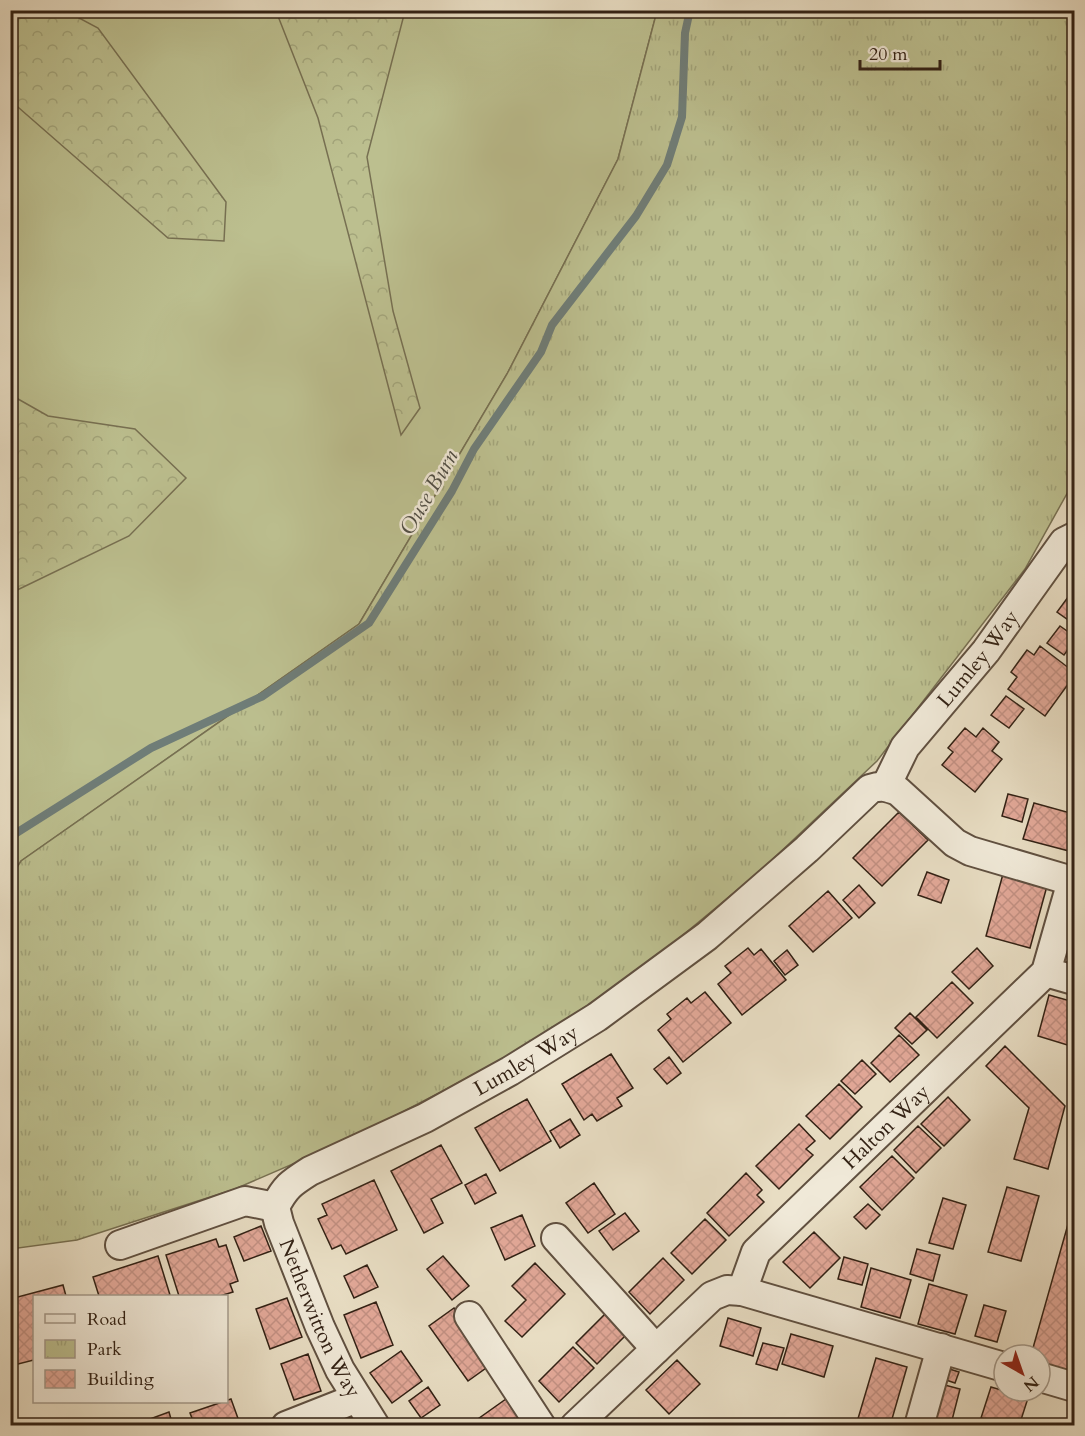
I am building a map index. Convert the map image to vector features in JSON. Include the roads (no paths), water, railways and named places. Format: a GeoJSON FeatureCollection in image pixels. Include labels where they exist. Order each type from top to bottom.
{"type":"FeatureCollection","features":[{"type":"Feature","properties":{"kind":"street","name":"Lumley Way"},"geometry":{"type":"LineString","coordinates":[[275,1207],[283,1191],[302,1176],[425,1118],[510,1071],[597,1017],[707,936],[807,849],[870,789],[886,786],[904,747],[987,651],[1064,542],[1074,537]]}},
{"type":"Feature","properties":{"kind":"street"},"geometry":{"type":"LineString","coordinates":[[886,786],[898,791],[955,843],[970,851],[1073,881],[1047,972],[1074,980]]}},
{"type":"Feature","properties":{"kind":"street","name":"Halton Way"},"geometry":{"type":"LineString","coordinates":[[742,1291],[756,1252],[1047,972]]}},
{"type":"Feature","properties":{"kind":"street"},"geometry":{"type":"LineString","coordinates":[[120,1245],[244,1201],[275,1207]]}},
{"type":"Feature","properties":{"kind":"street","name":"Netherwitton Way"},"geometry":{"type":"LineString","coordinates":[[275,1207],[279,1223],[320,1327],[340,1370],[375,1425]]}},
{"type":"Feature","properties":{"kind":"street"},"geometry":{"type":"LineString","coordinates":[[555,1238],[656,1349]]}},
{"type":"Feature","properties":{"kind":"street"},"geometry":{"type":"LineString","coordinates":[[575,1425],[712,1296],[727,1290],[742,1291],[992,1363]]}},
{"type":"Feature","properties":{"kind":"street"},"geometry":{"type":"LineString","coordinates":[[468,1316],[541,1425]]}},
{"type":"Feature","properties":{"kind":"street"},"geometry":{"type":"LineString","coordinates":[[919,1425],[941,1348]]}},
{"type":"Feature","properties":{"kind":"street"},"geometry":{"type":"LineString","coordinates":[[1052,1381],[1074,1387]]}},
{"type":"Feature","properties":{"kind":"street"},"geometry":{"type":"LineString","coordinates":[[286,1425],[357,1398]]}},
{"type":"Feature","properties":{"kind":"waterway","name":"Ouse Burn"},"geometry":{"type":"LineString","coordinates":[[10,837],[151,748],[263,696],[369,623],[452,491],[474,449],[541,352],[552,325],[636,216],[667,165],[682,117],[685,33],[690,10]]}}]}
